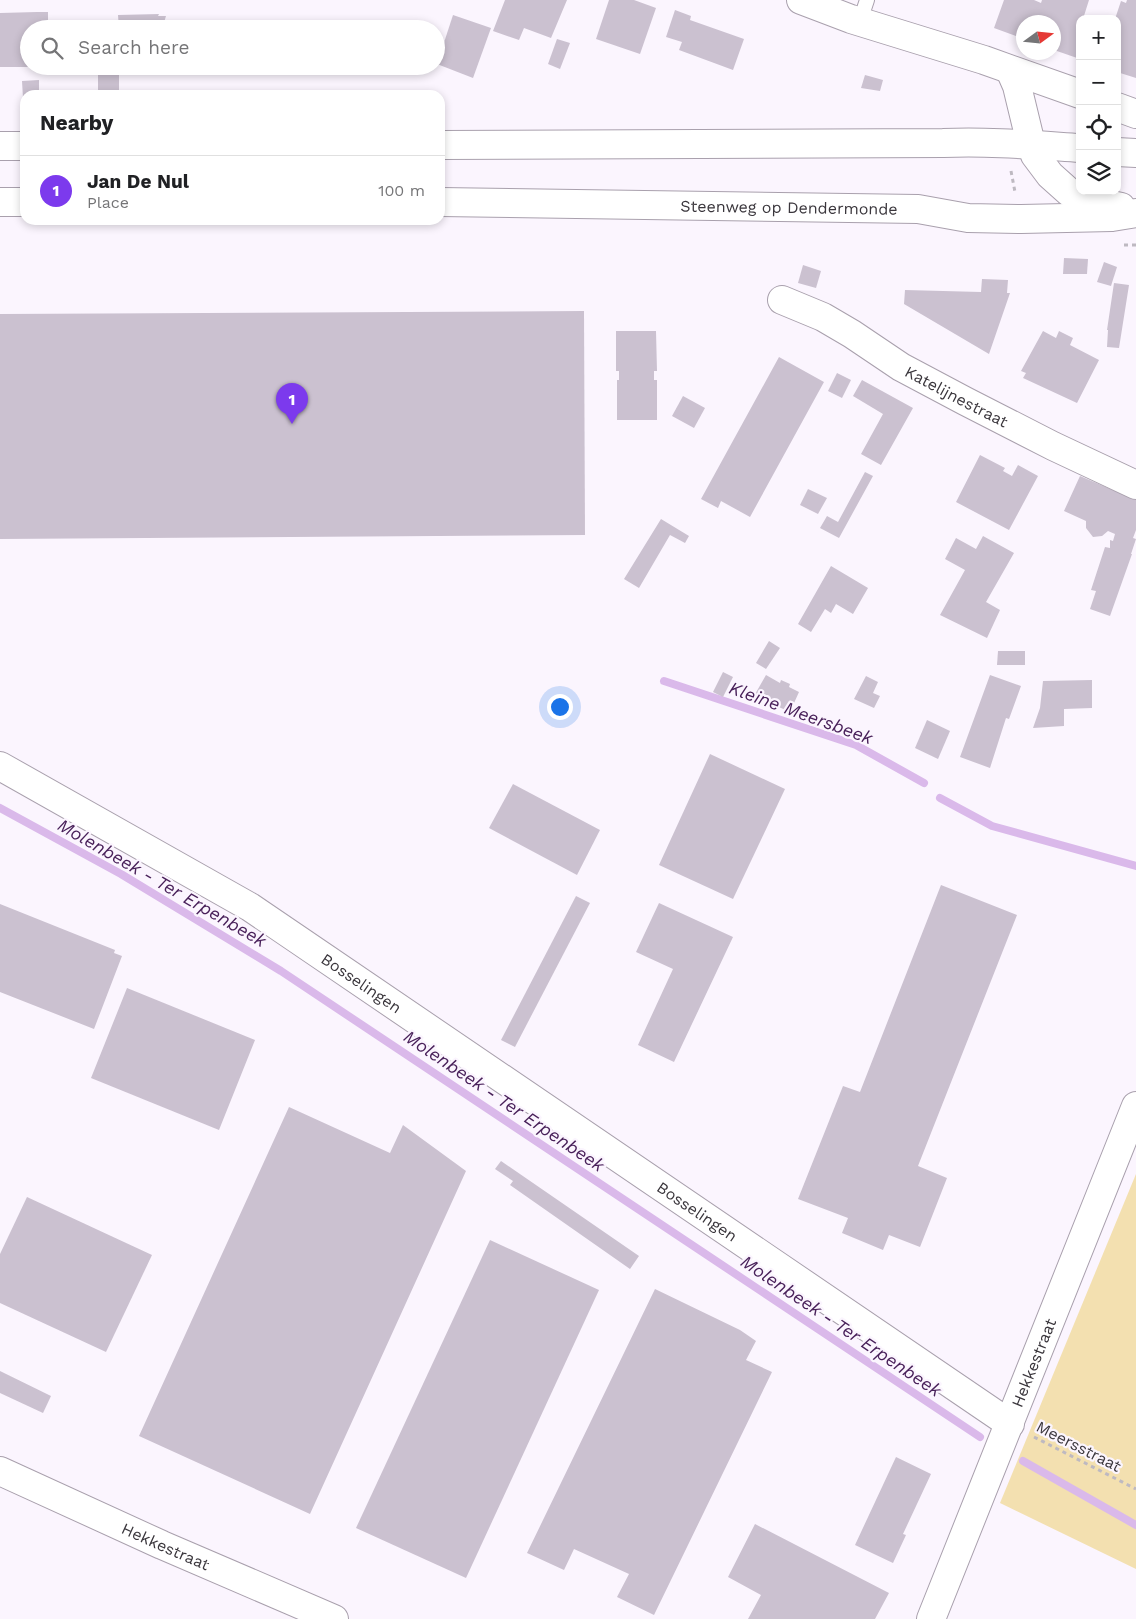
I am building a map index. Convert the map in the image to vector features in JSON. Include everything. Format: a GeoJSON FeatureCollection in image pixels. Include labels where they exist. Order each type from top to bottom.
{"type":"FeatureCollection","features":[{"type":"Feature","properties":{"kind":"street"},"geometry":{"type":"LineString","coordinates":[[801,0],[864,11],[984,60],[1076,93]]}},
{"type":"Feature","properties":{"kind":"street"},"geometry":{"type":"LineString","coordinates":[[1010,70],[1017,86],[1035,155],[1050,175],[1068,192],[1092,201],[1136,211]]}},
{"type":"Feature","properties":{"kind":"street"},"geometry":{"type":"LineString","coordinates":[[1121,109],[1136,114]]}},
{"type":"Feature","properties":{"kind":"street"},"geometry":{"type":"LineString","coordinates":[[445,145],[969,142],[1076,148]]}},
{"type":"Feature","properties":{"kind":"street"},"geometry":{"type":"LineString","coordinates":[[0,146],[20,146]]}},
{"type":"Feature","properties":{"kind":"street"},"geometry":{"type":"LineString","coordinates":[[1121,152],[1136,153]]}},
{"type":"Feature","properties":{"kind":"street"},"geometry":{"type":"LineString","coordinates":[[0,202],[20,202]]}},
{"type":"Feature","properties":{"kind":"street","name":"Steenweg op Dendermonde"},"geometry":{"type":"LineString","coordinates":[[445,202],[918,209],[968,218],[1112,216],[1136,211]]}},
{"type":"Feature","properties":{"kind":"street","name":"Katelijnestraat"},"geometry":{"type":"LineString","coordinates":[[782,300],[823,317],[901,366],[957,396],[1054,446],[1136,485]]}},
{"type":"Feature","properties":{"kind":"street","name":"Bosselingen"},"geometry":{"type":"LineString","coordinates":[[0,766],[250,907],[1010,1424]]}},
{"type":"Feature","properties":{"kind":"street","name":"Hekkestraat"},"geometry":{"type":"LineString","coordinates":[[931,1619],[1136,1106]]}},
{"type":"Feature","properties":{"kind":"street","name":"Hekkestraat"},"geometry":{"type":"LineString","coordinates":[[0,1471],[162,1545],[334,1619]]}},
{"type":"Feature","properties":{"kind":"path","name":"Meersstraat"},"geometry":{"type":"LineString","coordinates":[[1010,1424],[1136,1489]]}},
{"type":"Feature","properties":{"kind":"shaded area"},"geometry":{"type":"Polygon","coordinates":[[[1136,1174],[1136,1569],[1000,1503],[1136,1174]]]}},
{"type":"Feature","properties":{"kind":"building"},"geometry":{"type":"Polygon","coordinates":[[[505,0],[567,0],[551,38],[524,28],[519,40],[493,31],[505,0]]]}},
{"type":"Feature","properties":{"kind":"building"},"geometry":{"type":"Polygon","coordinates":[[[609,0],[634,0],[656,8],[640,54],[596,39],[609,0]]]}},
{"type":"Feature","properties":{"kind":"building"},"geometry":{"type":"Polygon","coordinates":[[[1004,0],[1034,0],[1041,3],[1042,0],[1089,0],[1084,15],[1076,15],[1076,58],[1061,52],[1061,15],[1016,15],[1016,36],[994,28],[1004,0]]]}},
{"type":"Feature","properties":{"kind":"building"},"geometry":{"type":"Polygon","coordinates":[[[1127,0],[1136,0],[1136,78],[1121,73],[1121,15],[1116,15],[1121,1],[1126,3],[1127,0]]]}},
{"type":"Feature","properties":{"kind":"building"},"geometry":{"type":"Polygon","coordinates":[[[675,10],[691,16],[690,20],[744,39],[733,70],[679,50],[682,42],[666,37],[675,10]]]}},
{"type":"Feature","properties":{"kind":"building"},"geometry":{"type":"Polygon","coordinates":[[[48,12],[48,20],[20,20],[20,67],[0,67],[0,13],[48,12]]]}},
{"type":"Feature","properties":{"kind":"building"},"geometry":{"type":"Polygon","coordinates":[[[159,14],[158,16],[166,16],[165,20],[118,20],[118,15],[159,14]]]}},
{"type":"Feature","properties":{"kind":"building"},"geometry":{"type":"Polygon","coordinates":[[[453,15],[491,28],[473,78],[445,67],[445,40],[453,15]]]}},
{"type":"Feature","properties":{"kind":"building"},"geometry":{"type":"Polygon","coordinates":[[[557,39],[570,43],[560,69],[548,64],[557,39]]]}},
{"type":"Feature","properties":{"kind":"building"},"geometry":{"type":"Polygon","coordinates":[[[98,75],[119,75],[119,90],[98,90],[98,75]]]}},
{"type":"Feature","properties":{"kind":"building"},"geometry":{"type":"Polygon","coordinates":[[[865,75],[883,80],[880,91],[861,88],[865,75]]]}},
{"type":"Feature","properties":{"kind":"building"},"geometry":{"type":"Polygon","coordinates":[[[39,80],[39,90],[23,90],[22,81],[39,80]]]}},
{"type":"Feature","properties":{"kind":"building"},"geometry":{"type":"Polygon","coordinates":[[[1064,258],[1088,259],[1087,274],[1063,274],[1064,258]]]}},
{"type":"Feature","properties":{"kind":"building"},"geometry":{"type":"Polygon","coordinates":[[[1104,262],[1117,267],[1111,286],[1097,282],[1104,262]]]}},
{"type":"Feature","properties":{"kind":"building"},"geometry":{"type":"Polygon","coordinates":[[[803,265],[821,271],[816,288],[798,283],[803,265]]]}},
{"type":"Feature","properties":{"kind":"building"},"geometry":{"type":"Polygon","coordinates":[[[982,279],[1008,280],[1007,293],[1010,293],[989,354],[904,304],[905,290],[981,292],[982,279]]]}},
{"type":"Feature","properties":{"kind":"building"},"geometry":{"type":"Polygon","coordinates":[[[1114,283],[1129,285],[1119,348],[1107,347],[1107,330],[1114,283]]]}},
{"type":"Feature","properties":{"kind":"building"},"geometry":{"type":"Polygon","coordinates":[[[584,311],[585,535],[0,539],[0,314],[584,311]]]}},
{"type":"Feature","properties":{"kind":"building"},"geometry":{"type":"Polygon","coordinates":[[[616,331],[656,331],[657,371],[654,371],[654,380],[657,380],[657,420],[617,420],[617,380],[619,380],[619,371],[616,371],[616,331]]]}},
{"type":"Feature","properties":{"kind":"building"},"geometry":{"type":"Polygon","coordinates":[[[1043,331],[1056,338],[1059,331],[1073,338],[1070,345],[1099,360],[1077,403],[1023,378],[1026,373],[1021,371],[1043,331]]]}},
{"type":"Feature","properties":{"kind":"building"},"geometry":{"type":"Polygon","coordinates":[[[779,357],[824,382],[750,517],[721,501],[718,508],[701,499],[779,357]]]}},
{"type":"Feature","properties":{"kind":"building"},"geometry":{"type":"Polygon","coordinates":[[[837,373],[851,380],[842,398],[828,391],[837,373]]]}},
{"type":"Feature","properties":{"kind":"building"},"geometry":{"type":"Polygon","coordinates":[[[862,380],[913,408],[881,465],[861,454],[883,414],[853,396],[862,380]]]}},
{"type":"Feature","properties":{"kind":"building"},"geometry":{"type":"Polygon","coordinates":[[[683,396],[705,408],[694,428],[672,416],[683,396]]]}},
{"type":"Feature","properties":{"kind":"building"},"geometry":{"type":"Polygon","coordinates":[[[980,455],[1005,468],[1003,471],[1012,476],[1018,465],[1038,476],[1009,530],[956,502],[980,455]]]}},
{"type":"Feature","properties":{"kind":"building"},"geometry":{"type":"Polygon","coordinates":[[[865,472],[873,476],[839,538],[820,528],[827,516],[838,522],[865,472]]]}},
{"type":"Feature","properties":{"kind":"building"},"geometry":{"type":"Polygon","coordinates":[[[1080,476],[1136,500],[1136,530],[1133,538],[1136,539],[1110,616],[1090,609],[1096,591],[1091,590],[1105,547],[1110,548],[1110,540],[1113,541],[1115,534],[1108,531],[1102,536],[1093,537],[1086,528],[1086,521],[1064,511],[1080,476]]]}},
{"type":"Feature","properties":{"kind":"building"},"geometry":{"type":"Polygon","coordinates":[[[808,489],[827,498],[818,514],[800,505],[808,489]]]}},
{"type":"Feature","properties":{"kind":"building"},"geometry":{"type":"Polygon","coordinates":[[[661,519],[689,536],[685,543],[670,535],[639,588],[624,579],[661,519]]]}},
{"type":"Feature","properties":{"kind":"building"},"geometry":{"type":"Polygon","coordinates":[[[983,536],[1014,553],[986,602],[1000,610],[987,638],[940,615],[965,570],[945,559],[956,538],[976,549],[983,536]]]}},
{"type":"Feature","properties":{"kind":"building"},"geometry":{"type":"Polygon","coordinates":[[[831,566],[868,588],[853,614],[836,604],[831,613],[825,609],[811,632],[798,624],[831,566]]]}},
{"type":"Feature","properties":{"kind":"building"},"geometry":{"type":"Polygon","coordinates":[[[769,641],[780,648],[766,669],[756,663],[769,641]]]}},
{"type":"Feature","properties":{"kind":"building"},"geometry":{"type":"Polygon","coordinates":[[[998,651],[1025,651],[1025,665],[997,665],[998,651]]]}},
{"type":"Feature","properties":{"kind":"building"},"geometry":{"type":"Polygon","coordinates":[[[723,672],[733,677],[723,697],[713,692],[723,672]]]}},
{"type":"Feature","properties":{"kind":"building"},"geometry":{"type":"Polygon","coordinates":[[[766,675],[780,683],[781,680],[790,684],[789,687],[799,692],[790,712],[754,696],[766,675]]]}},
{"type":"Feature","properties":{"kind":"building"},"geometry":{"type":"Polygon","coordinates":[[[990,675],[1021,686],[1009,719],[1006,718],[990,768],[960,757],[990,675]]]}},
{"type":"Feature","properties":{"kind":"building"},"geometry":{"type":"Polygon","coordinates":[[[866,676],[878,682],[873,693],[880,696],[874,708],[854,699],[866,676]]]}},
{"type":"Feature","properties":{"kind":"building"},"geometry":{"type":"Polygon","coordinates":[[[1092,680],[1092,708],[1064,709],[1064,726],[1033,728],[1040,708],[1043,681],[1092,680]]]}},
{"type":"Feature","properties":{"kind":"building"},"geometry":{"type":"Polygon","coordinates":[[[927,720],[950,731],[938,759],[915,748],[927,720]]]}},
{"type":"Feature","properties":{"kind":"building"},"geometry":{"type":"Polygon","coordinates":[[[710,754],[785,789],[733,899],[659,865],[710,754]]]}},
{"type":"Feature","properties":{"kind":"building"},"geometry":{"type":"Polygon","coordinates":[[[513,784],[600,830],[577,875],[489,828],[513,784]]]}},
{"type":"Feature","properties":{"kind":"building"},"geometry":{"type":"Polygon","coordinates":[[[941,885],[1017,915],[918,1166],[947,1178],[920,1247],[889,1235],[883,1250],[842,1233],[848,1218],[798,1199],[843,1086],[860,1092],[941,885]]]}},
{"type":"Feature","properties":{"kind":"building"},"geometry":{"type":"Polygon","coordinates":[[[576,896],[590,903],[515,1047],[501,1040],[576,896]]]}},
{"type":"Feature","properties":{"kind":"building"},"geometry":{"type":"Polygon","coordinates":[[[659,903],[733,937],[674,1062],[638,1045],[673,969],[636,952],[659,903]]]}},
{"type":"Feature","properties":{"kind":"building"},"geometry":{"type":"Polygon","coordinates":[[[0,904],[115,950],[114,953],[122,956],[94,1029],[0,992],[0,904]]]}},
{"type":"Feature","properties":{"kind":"building"},"geometry":{"type":"Polygon","coordinates":[[[127,988],[255,1040],[219,1130],[91,1078],[127,988]]]}},
{"type":"Feature","properties":{"kind":"building"},"geometry":{"type":"Polygon","coordinates":[[[289,1107],[390,1153],[403,1125],[466,1171],[310,1514],[139,1436],[289,1107]]]}},
{"type":"Feature","properties":{"kind":"building"},"geometry":{"type":"Polygon","coordinates":[[[501,1161],[639,1256],[630,1269],[510,1185],[513,1181],[495,1169],[501,1161]]]}},
{"type":"Feature","properties":{"kind":"building"},"geometry":{"type":"Polygon","coordinates":[[[27,1197],[152,1255],[106,1352],[0,1303],[0,1254],[27,1197]]]}},
{"type":"Feature","properties":{"kind":"building"},"geometry":{"type":"Polygon","coordinates":[[[490,1240],[599,1290],[466,1578],[356,1528],[490,1240]]]}},
{"type":"Feature","properties":{"kind":"building"},"geometry":{"type":"Polygon","coordinates":[[[655,1289],[740,1330],[756,1341],[746,1360],[772,1372],[654,1615],[617,1597],[629,1574],[574,1549],[564,1570],[527,1553],[655,1289]]]}},
{"type":"Feature","properties":{"kind":"building"},"geometry":{"type":"Polygon","coordinates":[[[0,1371],[51,1396],[43,1413],[0,1393],[0,1371]]]}},
{"type":"Feature","properties":{"kind":"building"},"geometry":{"type":"Polygon","coordinates":[[[896,1457],[931,1474],[903,1534],[906,1535],[893,1563],[855,1545],[896,1457]]]}},
{"type":"Feature","properties":{"kind":"building"},"geometry":{"type":"Polygon","coordinates":[[[755,1524],[889,1593],[875,1619],[748,1619],[761,1595],[728,1577],[755,1524]]]}},
{"type":"Feature","properties":{"kind":"waterway","name":"Kleine Meersbeek"},"geometry":{"type":"LineString","coordinates":[[664,681],[856,745],[924,783]]}},
{"type":"Feature","properties":{"kind":"waterway","name":"Kleine Meersbeek"},"geometry":{"type":"LineString","coordinates":[[940,798],[992,826],[1136,866]]}},
{"type":"Feature","properties":{"kind":"waterway","name":"Molenbeek - Ter Erpenbeek"},"geometry":{"type":"LineString","coordinates":[[0,808],[121,874],[281,971],[980,1437]]}},
{"type":"Feature","properties":{"kind":"waterway","name":"Molenbeek - Ter Erpenbeek"},"geometry":{"type":"LineString","coordinates":[[1023,1461],[1136,1525]]}},
{"type":"Feature","properties":{"kind":"place","name":"Jan De Nul"},"geometry":{"type":"Point","coordinates":[292,424]}}]}
